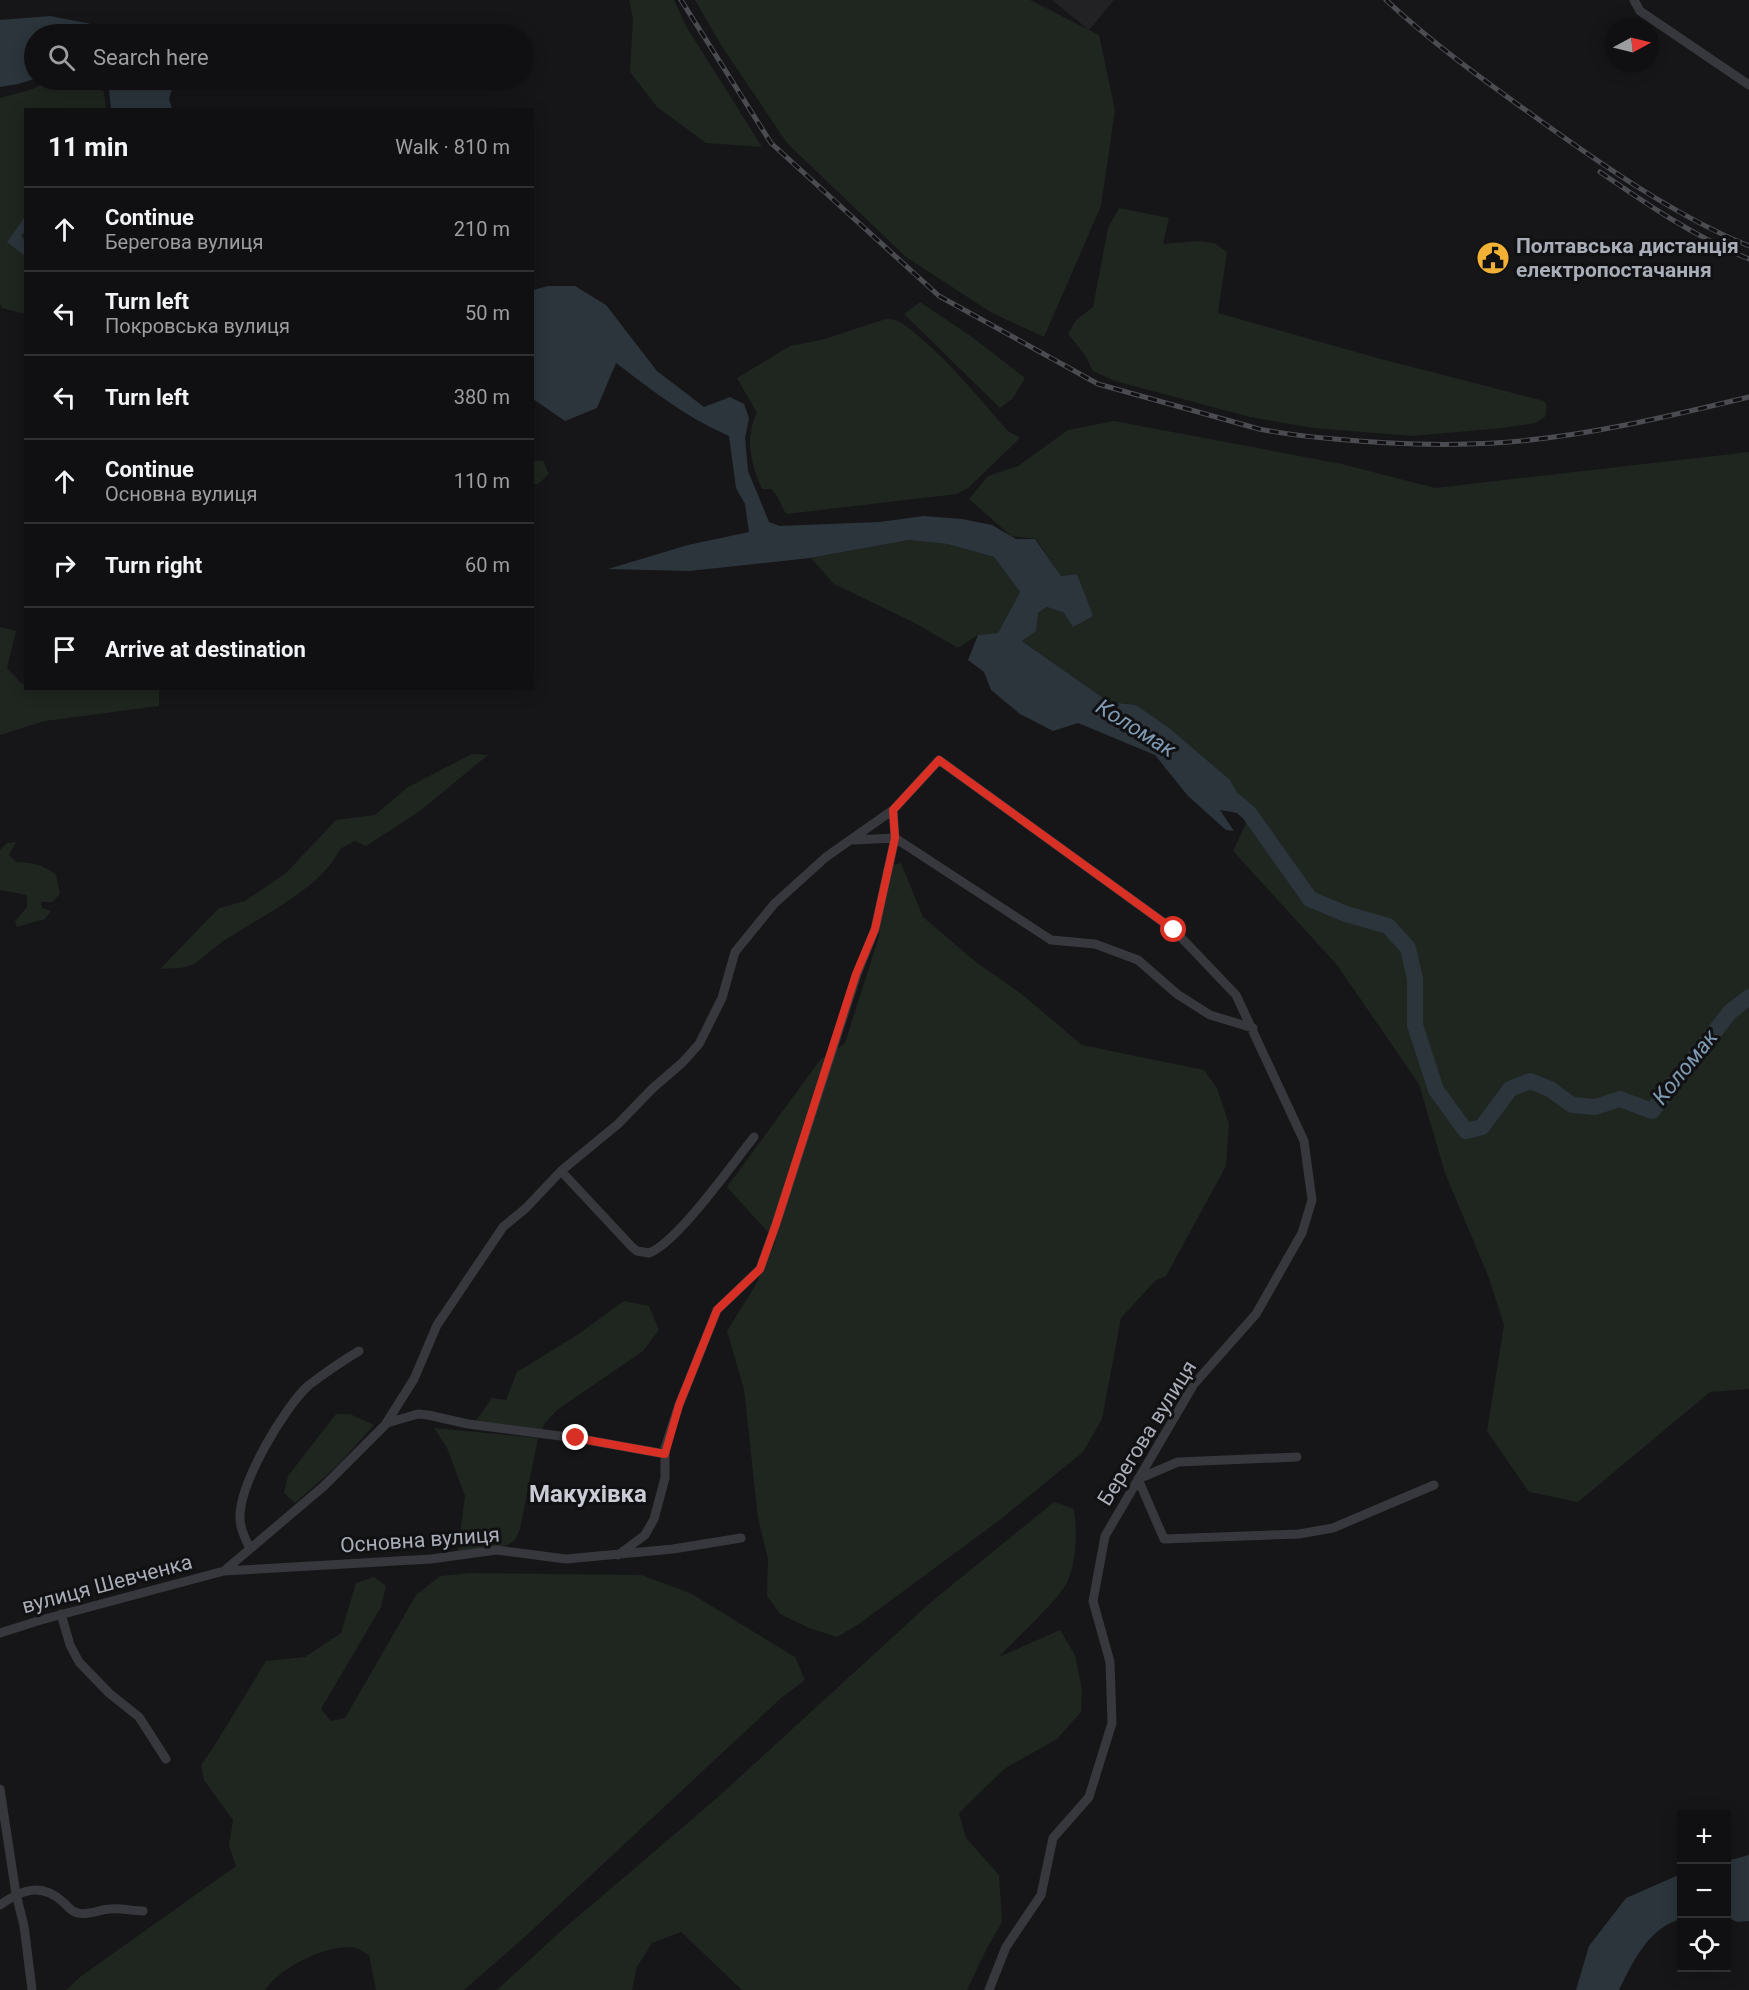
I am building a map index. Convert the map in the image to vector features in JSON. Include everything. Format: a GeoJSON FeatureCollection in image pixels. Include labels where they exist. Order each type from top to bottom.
{"type":"FeatureCollection","features":[{"type":"Feature","properties":{"kind":"street"},"geometry":{"type":"LineString","coordinates":[[1634,0],[1640,12],[1749,85]]}},
{"type":"Feature","properties":{"kind":"street","name":"Берегова вулиця"},"geometry":{"type":"LineString","coordinates":[[893,810],[939,760],[1174,930],[1236,995],[1253,1028],[1304,1141],[1312,1200],[1302,1233],[1256,1314],[1194,1384],[1105,1536],[1093,1601],[1110,1662],[1112,1723],[1089,1797],[1053,1838],[1041,1895],[1006,1947],[988,1990]]}},
{"type":"Feature","properties":{"kind":"street"},"geometry":{"type":"LineString","coordinates":[[618,1555],[645,1535],[654,1520],[665,1478],[665,1454],[679,1405],[717,1310],[760,1269],[856,974],[875,929],[895,838],[893,810]]}},
{"type":"Feature","properties":{"kind":"street"},"geometry":{"type":"LineString","coordinates":[[224,1571],[324,1486],[387,1423],[414,1380],[437,1325],[503,1227],[526,1208],[561,1171],[618,1124],[693,1051],[722,998],[735,952],[774,904],[817,865],[893,810]]}},
{"type":"Feature","properties":{"kind":"street"},"geometry":{"type":"LineString","coordinates":[[853,840],[895,838],[1051,940],[1095,944],[1138,960],[1177,994],[1210,1015],[1253,1028]]}},
{"type":"Feature","properties":{"kind":"street"},"geometry":{"type":"LineString","coordinates":[[561,1171],[632,1247],[637,1251],[649,1253],[663,1244],[692,1215],[753,1137]]}},
{"type":"Feature","properties":{"kind":"street"},"geometry":{"type":"LineString","coordinates":[[250,1548],[241,1528],[241,1506],[252,1473],[269,1440],[294,1401],[309,1385],[359,1351]]}},
{"type":"Feature","properties":{"kind":"street"},"geometry":{"type":"LineString","coordinates":[[387,1423],[410,1416],[428,1415],[468,1424],[576,1438],[665,1454]]}},
{"type":"Feature","properties":{"kind":"street"},"geometry":{"type":"LineString","coordinates":[[1297,1457],[1178,1462],[1138,1479],[1164,1539],[1299,1534],[1333,1528],[1434,1485]]}},
{"type":"Feature","properties":{"kind":"street","name":"Основна вулиця"},"geometry":{"type":"LineString","coordinates":[[224,1571],[431,1559],[497,1550],[566,1559],[618,1555],[741,1538]]}},
{"type":"Feature","properties":{"kind":"street","name":"вулиця Шевченка"},"geometry":{"type":"LineString","coordinates":[[0,1633],[61,1614],[224,1571]]}},
{"type":"Feature","properties":{"kind":"street"},"geometry":{"type":"LineString","coordinates":[[61,1614],[70,1645],[79,1662],[109,1693],[139,1717],[166,1759]]}},
{"type":"Feature","properties":{"kind":"street"},"geometry":{"type":"LineString","coordinates":[[0,1789],[2,1821],[24,1926],[32,1990]]}},
{"type":"Feature","properties":{"kind":"street"},"geometry":{"type":"LineString","coordinates":[[0,1905],[16,1894],[27,1890],[45,1891],[63,1901],[75,1913],[111,1909],[143,1911]]}},
{"type":"Feature","properties":{"kind":"shaded area"},"geometry":{"type":"Polygon","coordinates":[[[629,0],[674,0],[686,26],[762,147],[706,143],[657,107],[630,72],[633,18],[629,0]]]}},
{"type":"Feature","properties":{"kind":"shaded area"},"geometry":{"type":"Polygon","coordinates":[[[695,0],[1030,0],[1099,35],[1115,110],[1101,206],[1044,337],[992,313],[906,257],[787,143],[721,45],[695,0]]]}},
{"type":"Feature","properties":{"kind":"shaded area"},"geometry":{"type":"Polygon","coordinates":[[[1052,0],[1114,0],[1089,30],[1052,0]]]}},
{"type":"Feature","properties":{"kind":"shaded area"},"geometry":{"type":"Polygon","coordinates":[[[29,90],[102,90],[106,108],[24,108],[24,314],[2,308],[0,304],[0,98],[29,90]]]}},
{"type":"Feature","properties":{"kind":"shaded area"},"geometry":{"type":"Polygon","coordinates":[[[1119,208],[1169,218],[1163,244],[1199,241],[1214,243],[1227,252],[1218,313],[1381,359],[1544,401],[1547,406],[1545,417],[1535,423],[1503,428],[1412,436],[1313,428],[1250,417],[1115,381],[1093,371],[1085,355],[1068,334],[1076,320],[1093,307],[1108,228],[1119,208]]]}},
{"type":"Feature","properties":{"kind":"shaded area"},"geometry":{"type":"Polygon","coordinates":[[[920,302],[972,337],[1025,378],[1013,398],[1000,408],[904,314],[920,302]]]}},
{"type":"Feature","properties":{"kind":"shaded area"},"geometry":{"type":"Polygon","coordinates":[[[886,319],[901,323],[931,347],[1008,431],[1020,438],[968,488],[957,494],[786,514],[777,496],[771,489],[762,489],[758,480],[750,451],[751,432],[757,413],[737,378],[790,346],[821,340],[886,319]]]}},
{"type":"Feature","properties":{"kind":"shaded area"},"geometry":{"type":"Polygon","coordinates":[[[1114,421],[1342,464],[1435,488],[1749,452],[1749,1389],[1710,1392],[1578,1502],[1529,1492],[1487,1431],[1504,1325],[1489,1278],[1445,1173],[1419,1084],[1337,965],[1233,851],[1250,815],[1233,785],[1136,705],[1109,702],[1021,640],[1038,613],[1047,607],[1064,613],[1078,574],[1061,576],[1036,539],[1011,536],[969,499],[988,476],[1018,466],[1068,430],[1114,421]]]}},
{"type":"Feature","properties":{"kind":"shaded area"},"geometry":{"type":"Polygon","coordinates":[[[534,461],[543,461],[549,474],[538,484],[534,484],[534,461]]]}},
{"type":"Feature","properties":{"kind":"shaded area"},"geometry":{"type":"Polygon","coordinates":[[[909,540],[947,544],[994,557],[1020,592],[998,633],[978,635],[958,648],[913,622],[834,584],[811,558],[909,540]]]}},
{"type":"Feature","properties":{"kind":"shaded area"},"geometry":{"type":"Polygon","coordinates":[[[0,627],[16,631],[7,668],[22,684],[24,683],[24,690],[159,690],[159,706],[45,721],[0,735],[0,627]]]}},
{"type":"Feature","properties":{"kind":"shaded area"},"geometry":{"type":"Polygon","coordinates":[[[472,754],[488,755],[420,811],[366,846],[355,841],[340,849],[319,877],[305,889],[225,940],[192,965],[160,969],[219,908],[245,901],[285,874],[336,820],[375,815],[408,787],[472,754]]]}},
{"type":"Feature","properties":{"kind":"shaded area"},"geometry":{"type":"Polygon","coordinates":[[[16,842],[9,855],[16,862],[38,865],[56,875],[60,894],[52,902],[41,902],[42,908],[51,911],[45,919],[17,927],[15,921],[27,907],[27,895],[0,890],[0,850],[7,843],[16,842]]]}},
{"type":"Feature","properties":{"kind":"shaded area"},"geometry":{"type":"Polygon","coordinates":[[[901,863],[923,917],[977,963],[1023,995],[1082,1045],[1204,1070],[1217,1088],[1229,1124],[1226,1166],[1166,1276],[1155,1281],[1121,1318],[1102,1419],[1083,1452],[1001,1519],[859,1624],[837,1637],[809,1628],[780,1614],[767,1596],[768,1559],[758,1518],[744,1389],[727,1331],[755,1286],[776,1241],[727,1187],[820,1060],[845,1043],[879,936],[883,868],[901,863]]]}},
{"type":"Feature","properties":{"kind":"shaded area"},"geometry":{"type":"Polygon","coordinates":[[[624,1301],[649,1306],[659,1330],[643,1351],[557,1410],[542,1430],[475,1422],[492,1398],[506,1400],[517,1372],[577,1335],[624,1301]]]}},
{"type":"Feature","properties":{"kind":"shaded area"},"geometry":{"type":"Polygon","coordinates":[[[336,1414],[350,1414],[374,1425],[338,1465],[295,1503],[284,1493],[288,1476],[336,1414]]]}},
{"type":"Feature","properties":{"kind":"shaded area"},"geometry":{"type":"Polygon","coordinates":[[[434,1428],[538,1438],[520,1529],[515,1540],[508,1545],[458,1551],[465,1496],[447,1448],[434,1428]]]}},
{"type":"Feature","properties":{"kind":"shaded area"},"geometry":{"type":"Polygon","coordinates":[[[1054,1502],[1074,1509],[1076,1544],[1069,1578],[1057,1597],[999,1657],[1060,1630],[1075,1655],[1082,1690],[1081,1712],[1057,1739],[1004,1769],[959,1813],[966,1838],[999,1875],[1002,1922],[967,1990],[742,1990],[681,1932],[652,1943],[637,1967],[632,1990],[497,1990],[560,1932],[717,1798],[930,1603],[1054,1502]]]}},
{"type":"Feature","properties":{"kind":"shaded area"},"geometry":{"type":"Polygon","coordinates":[[[469,1573],[641,1575],[690,1593],[795,1657],[805,1680],[780,1699],[529,1933],[464,1990],[376,1990],[369,1955],[352,1947],[316,1954],[281,1973],[265,1990],[66,1990],[80,1977],[236,1866],[229,1846],[233,1820],[204,1780],[201,1765],[266,1661],[305,1657],[341,1633],[356,1583],[374,1577],[386,1586],[381,1607],[321,1709],[331,1721],[345,1718],[416,1595],[440,1576],[469,1573]]]}},
{"type":"Feature","properties":{"kind":"water"},"geometry":{"type":"Polygon","coordinates":[[[50,16],[91,24],[24,24],[24,82],[0,87],[0,20],[50,16]]]}},
{"type":"Feature","properties":{"kind":"water"},"geometry":{"type":"Polygon","coordinates":[[[109,90],[172,90],[169,99],[172,108],[111,108],[109,90]]]}},
{"type":"Feature","properties":{"kind":"water"},"geometry":{"type":"Polygon","coordinates":[[[24,218],[24,233],[21,235],[24,240],[24,255],[7,242],[24,218]]]}},
{"type":"Feature","properties":{"kind":"water","name":"Коломак"},"geometry":{"type":"Polygon","coordinates":[[[548,286],[575,286],[606,305],[657,371],[704,407],[730,397],[744,404],[749,418],[745,438],[748,471],[769,522],[780,526],[879,522],[924,516],[962,519],[992,525],[1016,539],[1035,539],[1061,576],[1077,574],[1093,616],[1073,627],[1064,613],[1047,607],[1038,613],[1036,631],[1022,641],[1109,702],[1136,705],[1169,728],[1230,780],[1250,815],[1220,810],[1234,831],[1226,830],[1188,796],[1155,755],[1078,723],[1053,731],[1020,714],[991,690],[984,672],[968,660],[978,635],[998,633],[1020,592],[994,557],[947,544],[909,540],[810,558],[689,571],[608,569],[688,545],[749,532],[745,504],[736,488],[729,436],[657,394],[616,363],[597,408],[565,421],[534,400],[534,290],[548,286]]]}},
{"type":"Feature","properties":{"kind":"water"},"geometry":{"type":"Polygon","coordinates":[[[1749,1855],[1749,1921],[1737,1922],[1731,1919],[1731,1860],[1749,1855]]]}},
{"type":"Feature","properties":{"kind":"water"},"geometry":{"type":"Polygon","coordinates":[[[1677,1876],[1677,1920],[1659,1930],[1643,1947],[1619,1990],[1576,1990],[1589,1946],[1626,1898],[1677,1876]]]}},
{"type":"Feature","properties":{"kind":"waterway","name":"Коломак"},"geometry":{"type":"LineString","coordinates":[[1235,801],[1249,813],[1310,899],[1346,914],[1388,926],[1408,948],[1415,979],[1415,1025],[1436,1090],[1466,1131],[1482,1127],[1510,1089],[1530,1081],[1550,1089],[1572,1105],[1595,1107],[1620,1099],[1652,1111],[1730,1012],[1749,997]]}},
{"type":"Feature","properties":{"kind":"railway"},"geometry":{"type":"LineString","coordinates":[[681,0],[771,143],[939,296],[1098,384],[1259,429],[1316,437],[1414,444],[1494,443],[1558,437],[1655,419],[1749,397]]}},
{"type":"Feature","properties":{"kind":"railway"},"geometry":{"type":"LineString","coordinates":[[1386,0],[1460,62],[1587,154],[1667,205],[1749,246]]}},
{"type":"Feature","properties":{"kind":"railway"},"geometry":{"type":"LineString","coordinates":[[1600,172],[1691,231],[1749,259]]}},
{"type":"Feature","properties":{"kind":"place","name":"Полтавська дистанція електропостачання"},"geometry":{"type":"Point","coordinates":[1493,258]}},
{"type":"Feature","properties":{"kind":"district","name":"Макухівка"},"geometry":{"type":"Point","coordinates":[588,1494]}},
{"type":"Feature","properties":{"kind":"route"},"geometry":{"type":"LineString","coordinates":[[576,1438],[665,1454],[679,1405],[717,1310],[760,1269],[776,1224],[856,974],[875,929],[895,838],[893,810],[939,760],[1174,930]]}}]}
